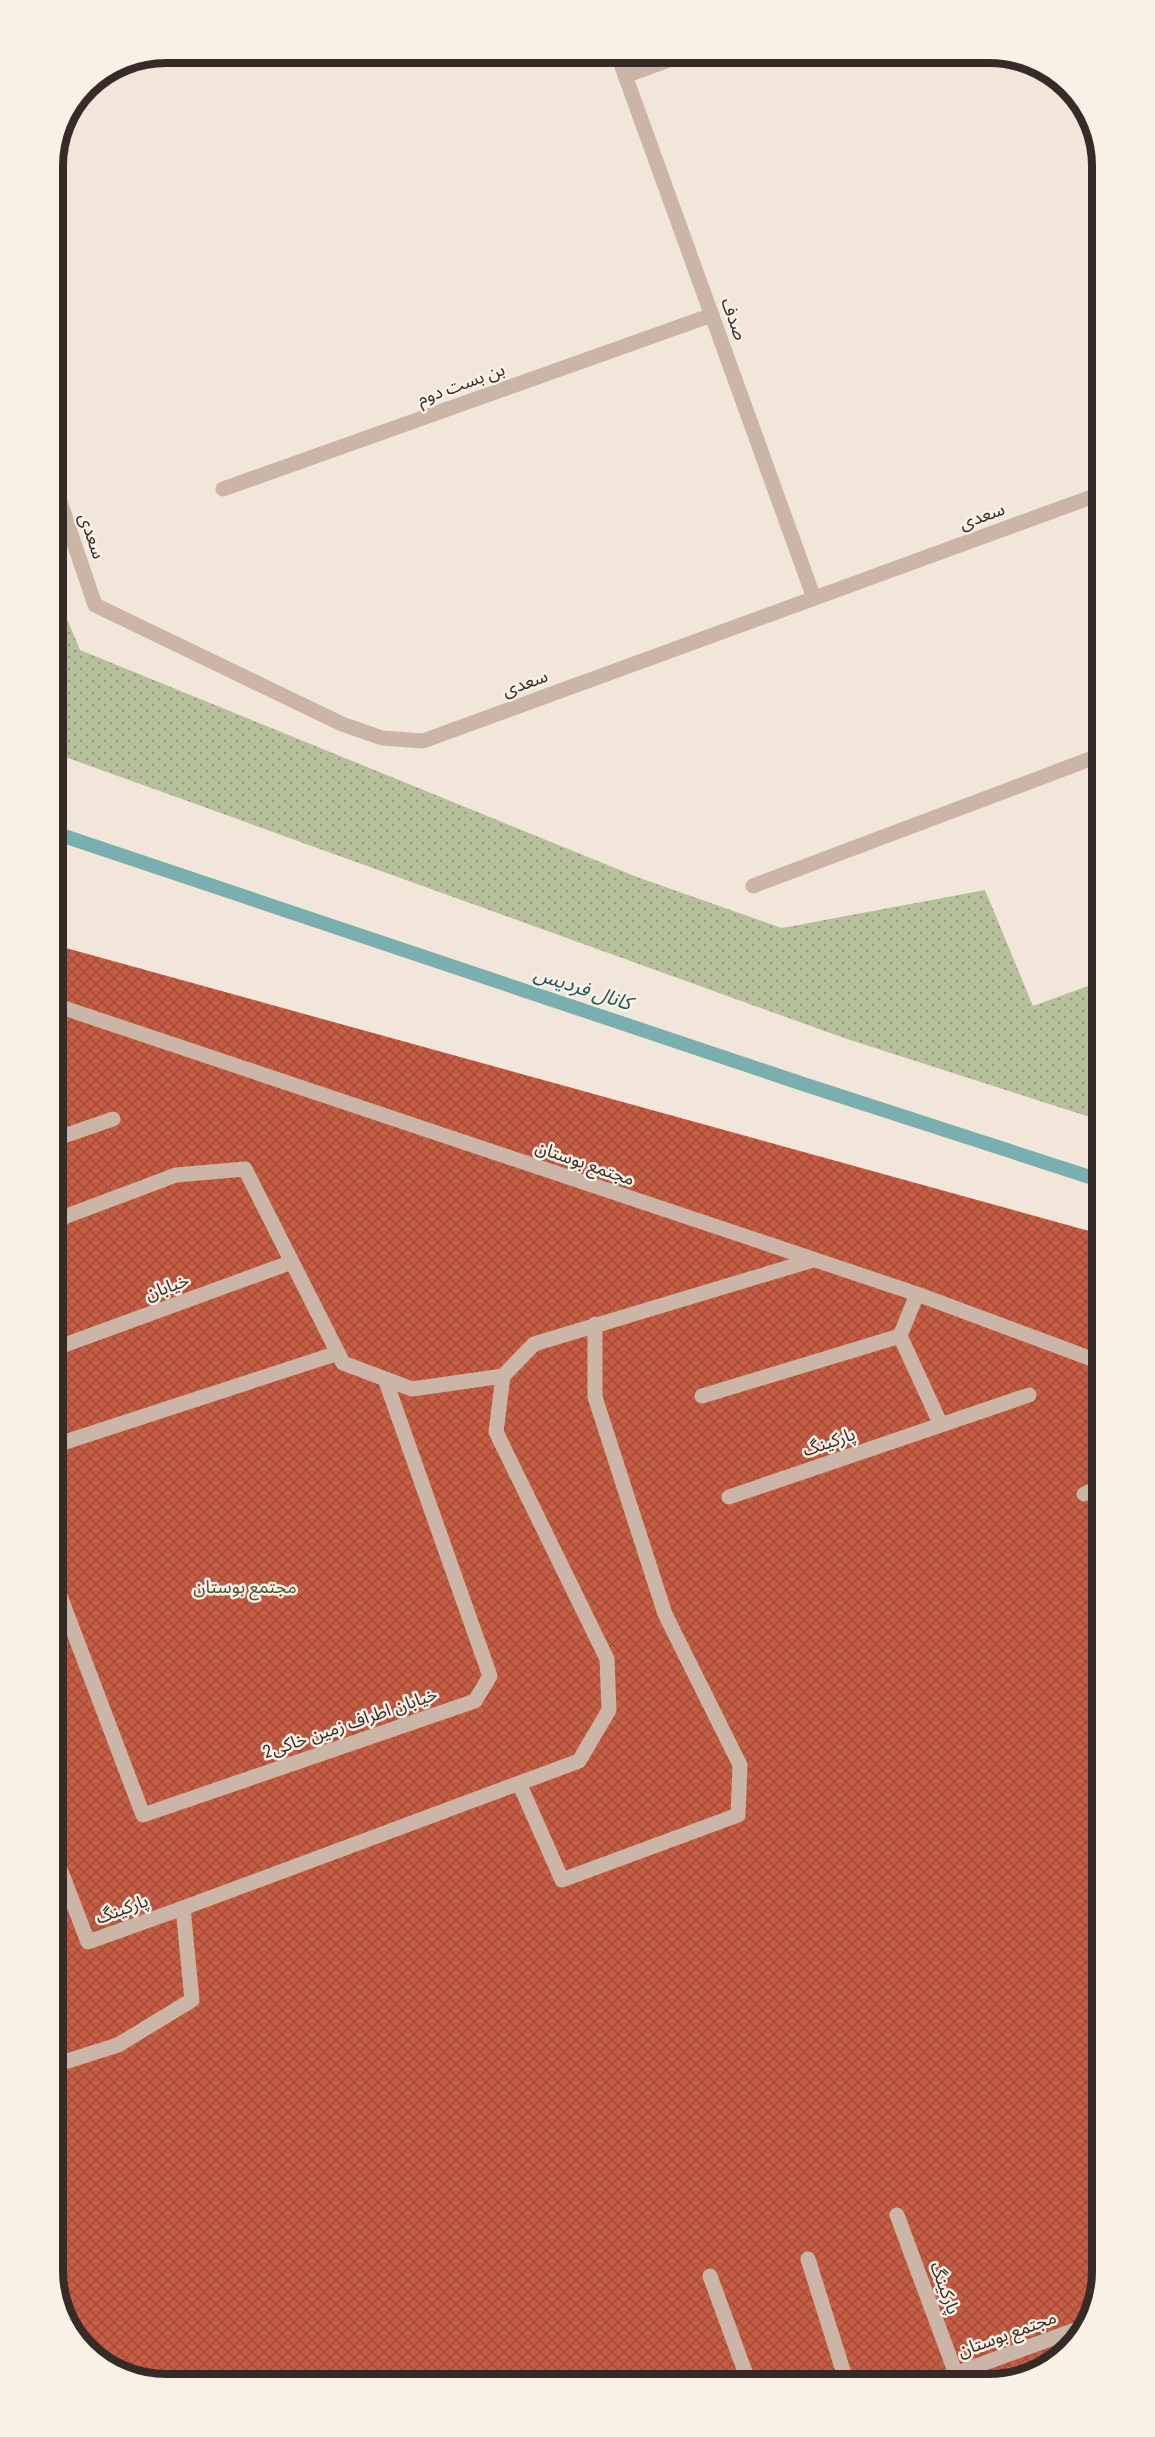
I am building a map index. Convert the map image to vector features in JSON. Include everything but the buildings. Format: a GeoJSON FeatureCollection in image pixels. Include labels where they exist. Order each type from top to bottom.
{"type":"FeatureCollection","features":[{"type":"Feature","properties":{"kind":"street","name":"صدف"},"geometry":{"type":"LineString","coordinates":[[620,63],[814,598]]}},
{"type":"Feature","properties":{"kind":"street"},"geometry":{"type":"LineString","coordinates":[[625,76],[661,63]]}},
{"type":"Feature","properties":{"kind":"street","name":"بن بست دوم"},"geometry":{"type":"LineString","coordinates":[[223,489],[712,315]]}},
{"type":"Feature","properties":{"kind":"street","name":"سعدی"},"geometry":{"type":"LineString","coordinates":[[63,511],[95,605],[342,724],[382,738],[423,741],[1092,497]]}},
{"type":"Feature","properties":{"kind":"street"},"geometry":{"type":"LineString","coordinates":[[753,886],[1092,758]]}},
{"type":"Feature","properties":{"kind":"street","name":"مجتمع بوستان"},"geometry":{"type":"LineString","coordinates":[[63,1008],[917,1294],[1092,1359]]}},
{"type":"Feature","properties":{"kind":"street"},"geometry":{"type":"LineString","coordinates":[[63,1136],[113,1119]]}},
{"type":"Feature","properties":{"kind":"street"},"geometry":{"type":"LineString","coordinates":[[63,1217],[176,1175],[245,1169],[343,1363],[412,1389],[503,1376]]}},
{"type":"Feature","properties":{"kind":"street"},"geometry":{"type":"LineString","coordinates":[[63,2062],[118,2045],[192,2000],[183,1908],[579,1761],[609,1710],[607,1659],[496,1432],[503,1376],[534,1344],[813,1260]]}},
{"type":"Feature","properties":{"kind":"street","name":"خیابان"},"geometry":{"type":"LineString","coordinates":[[63,1345],[292,1262]]}},
{"type":"Feature","properties":{"kind":"street"},"geometry":{"type":"LineString","coordinates":[[917,1294],[900,1336],[941,1425]]}},
{"type":"Feature","properties":{"kind":"street"},"geometry":{"type":"LineString","coordinates":[[519,1783],[562,1880],[592,1866],[738,1815],[740,1765],[662,1602],[595,1397],[595,1324]]}},
{"type":"Feature","properties":{"kind":"street"},"geometry":{"type":"LineString","coordinates":[[702,1396],[900,1336]]}},
{"type":"Feature","properties":{"kind":"street"},"geometry":{"type":"LineString","coordinates":[[63,1443],[338,1353]]}},
{"type":"Feature","properties":{"kind":"street","name":"خیابان اطراف زمین خاکی2"},"geometry":{"type":"LineString","coordinates":[[63,1604],[143,1815],[475,1701],[490,1676],[385,1379]]}},
{"type":"Feature","properties":{"kind":"street","name":"پارکینگ"},"geometry":{"type":"LineString","coordinates":[[729,1497],[1029,1395]]}},
{"type":"Feature","properties":{"kind":"street"},"geometry":{"type":"LineString","coordinates":[[1084,1494],[1092,1490]]}},
{"type":"Feature","properties":{"kind":"street","name":"پارکینگ"},"geometry":{"type":"LineString","coordinates":[[63,1877],[88,1942],[183,1908]]}},
{"type":"Feature","properties":{"kind":"street","name":"پارکینگ"},"geometry":{"type":"LineString","coordinates":[[897,2215],[948,2374]]}},
{"type":"Feature","properties":{"kind":"street"},"geometry":{"type":"LineString","coordinates":[[808,2259],[844,2374]]}},
{"type":"Feature","properties":{"kind":"street"},"geometry":{"type":"LineString","coordinates":[[710,2276],[746,2374]]}},
{"type":"Feature","properties":{"kind":"street","name":"مجتمع بوستان"},"geometry":{"type":"LineString","coordinates":[[954,2374],[1073,2331]]}},
{"type":"Feature","properties":{"kind":"green space"},"geometry":{"type":"Polygon","coordinates":[[[63,609],[80,650],[637,877],[782,928],[985,890],[1033,1006],[1092,985],[1092,1118],[844,1038],[63,756],[63,609]]]}},
{"type":"Feature","properties":{"kind":"waterway","name":"کانال فردیس"},"geometry":{"type":"LineString","coordinates":[[63,836],[800,1083],[1092,1178]]}}]}
